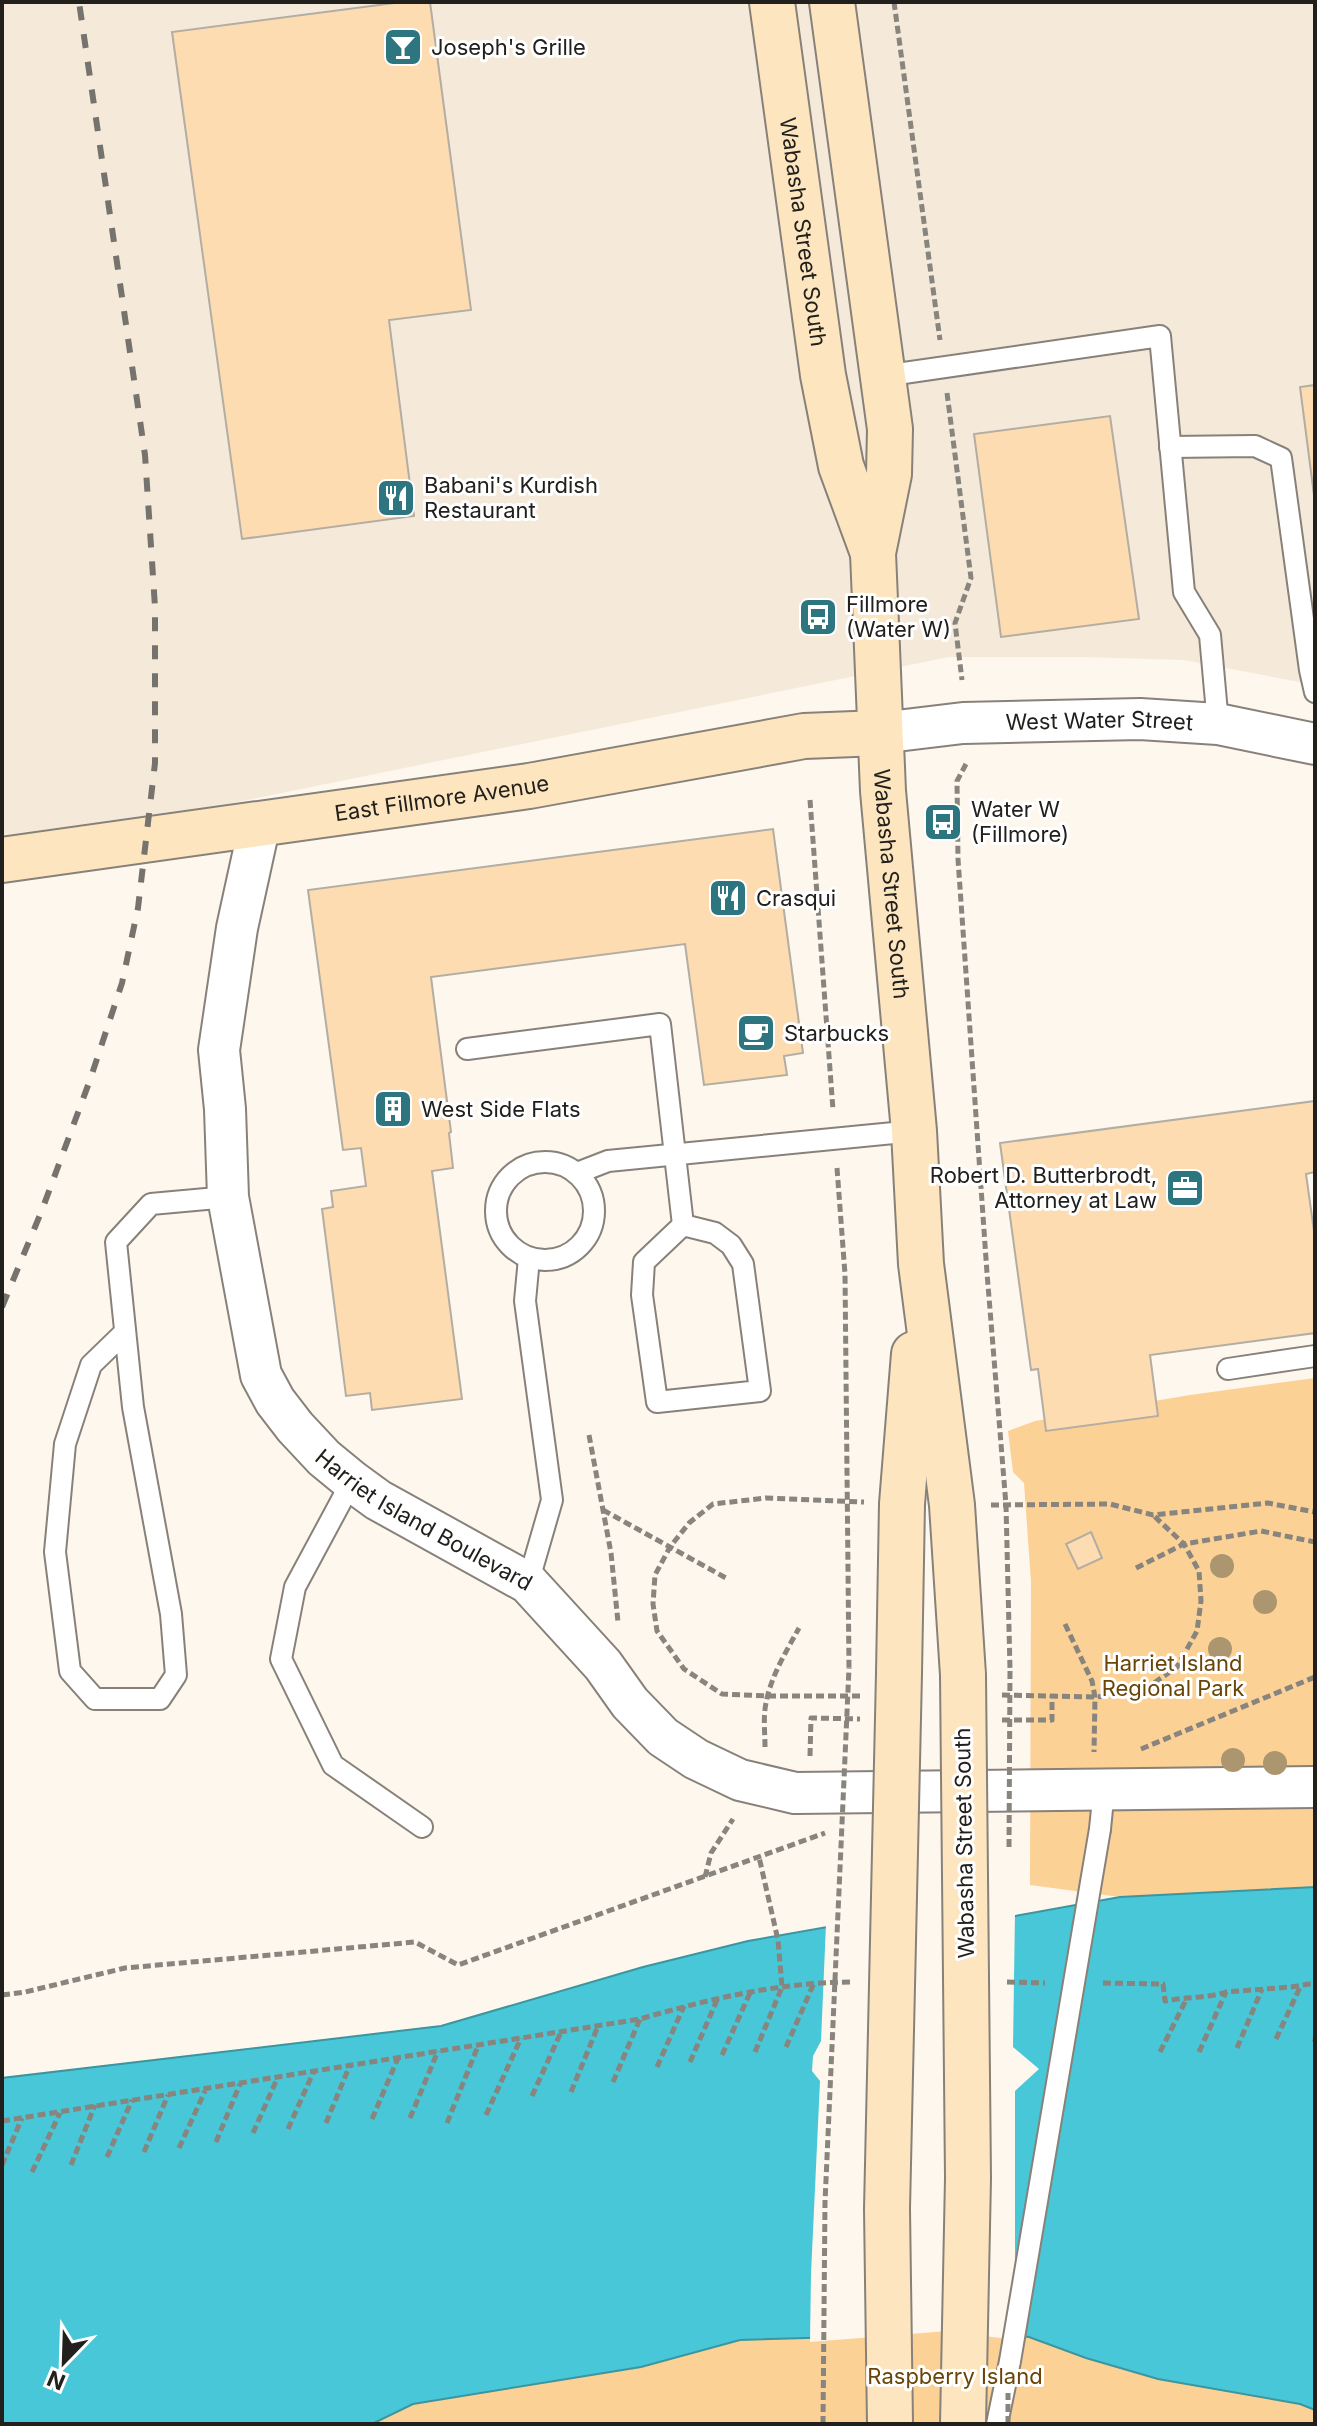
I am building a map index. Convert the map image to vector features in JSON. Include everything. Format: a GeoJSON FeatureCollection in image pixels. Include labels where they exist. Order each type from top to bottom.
{"type":"FeatureCollection","features":[{"type":"Feature","properties":{"kind":"main road","name":"Wabasha Street South"},"geometry":{"type":"LineString","coordinates":[[772,2],[823,375],[841,466],[873,553]]}},
{"type":"Feature","properties":{"kind":"main road","name":"Wabasha Street South"},"geometry":{"type":"LineString","coordinates":[[832,2],[890,429],[889,474],[873,553],[883,791],[914,1131],[921,1264],[952,1505],[963,1675],[968,2178],[963,2424]]}},
{"type":"Feature","properties":{"kind":"main road","name":"East Fillmore Avenue"},"geometry":{"type":"LineString","coordinates":[[2,860],[529,786],[804,736],[880,733]]}},
{"type":"Feature","properties":{"kind":"main road","name":"Wabasha Street South"},"geometry":{"type":"LineString","coordinates":[[890,2424],[887,2209],[902,1504],[921,1264]]}},
{"type":"Feature","properties":{"kind":"street","name":"West Water Street"},"geometry":{"type":"LineString","coordinates":[[880,733],[963,723],[1140,719],[1218,724],[1315,744]]}},
{"type":"Feature","properties":{"kind":"street","name":"Harriet Island Boulevard"},"geometry":{"type":"LineString","coordinates":[[260,823],[237,928],[219,1050],[228,1197],[261,1375],[275,1401],[324,1458],[378,1500],[528,1583],[603,1665],[630,1703],[663,1737],[696,1759],[740,1780],[795,1793],[1315,1787]]}},
{"type":"Feature","properties":{"kind":"lane"},"geometry":{"type":"LineString","coordinates":[[883,376],[1160,336],[1184,592],[1210,635],[1218,724]]}},
{"type":"Feature","properties":{"kind":"lane"},"geometry":{"type":"LineString","coordinates":[[1170,447],[1255,446],[1281,458],[1315,692]]}},
{"type":"Feature","properties":{"kind":"lane"},"geometry":{"type":"LineString","coordinates":[[467,1049],[660,1024],[683,1225]]}},
{"type":"Feature","properties":{"kind":"lane"},"geometry":{"type":"LineString","coordinates":[[577,1173],[608,1161],[914,1131]]}},
{"type":"Feature","properties":{"kind":"lane"},"geometry":{"type":"LineString","coordinates":[[532,1163],[563,1165],[577,1173],[593,1203],[593,1219],[588,1235],[577,1248],[562,1257],[546,1260],[529,1258],[515,1250],[504,1239],[497,1225],[495,1209],[498,1194],[506,1180],[532,1163]]}},
{"type":"Feature","properties":{"kind":"lane"},"geometry":{"type":"LineString","coordinates":[[125,1332],[91,1365],[65,1444],[55,1552],[70,1671],[95,1699],[160,1699],[176,1675],[171,1614],[133,1407],[116,1242],[151,1204],[228,1197]]}},
{"type":"Feature","properties":{"kind":"lane"},"geometry":{"type":"LineString","coordinates":[[683,1225],[715,1233],[731,1245],[743,1264],[760,1391],[657,1402],[642,1295],[644,1262],[683,1225]]}},
{"type":"Feature","properties":{"kind":"lane"},"geometry":{"type":"LineString","coordinates":[[528,1583],[552,1500],[525,1301],[529,1258]]}},
{"type":"Feature","properties":{"kind":"lane"},"geometry":{"type":"LineString","coordinates":[[1228,1369],[1315,1356]]}},
{"type":"Feature","properties":{"kind":"lane"},"geometry":{"type":"LineString","coordinates":[[352,1481],[295,1587],[281,1659],[333,1765],[422,1827]]}},
{"type":"Feature","properties":{"kind":"lane"},"geometry":{"type":"LineString","coordinates":[[997,2424],[1100,1829],[1104,1789]]}},
{"type":"Feature","properties":{"kind":"path"},"geometry":{"type":"LineString","coordinates":[[966,764],[957,781],[958,859],[1006,1505],[1010,1669]]}},
{"type":"Feature","properties":{"kind":"path"},"geometry":{"type":"LineString","coordinates":[[589,1435],[611,1553],[619,1627]]}},
{"type":"Feature","properties":{"kind":"path"},"geometry":{"type":"LineString","coordinates":[[823,2424],[825,2202],[849,1668],[849,1502]]}},
{"type":"Feature","properties":{"kind":"path"},"geometry":{"type":"LineString","coordinates":[[1006,1505],[1110,1504],[1153,1515],[1268,1503],[1315,1512]]}},
{"type":"Feature","properties":{"kind":"path"},"geometry":{"type":"LineString","coordinates":[[602,1510],[726,1578]]}},
{"type":"Feature","properties":{"kind":"path"},"geometry":{"type":"LineString","coordinates":[[1136,1568],[1184,1544],[1261,1531],[1315,1542]]}},
{"type":"Feature","properties":{"kind":"path"},"geometry":{"type":"LineString","coordinates":[[1065,1624],[1092,1681],[1095,1697],[1094,1746]]}},
{"type":"Feature","properties":{"kind":"path"},"geometry":{"type":"LineString","coordinates":[[765,1745],[765,1707],[770,1687],[799,1628]]}},
{"type":"Feature","properties":{"kind":"path"},"geometry":{"type":"LineString","coordinates":[[1133,1752],[1315,1677]]}},
{"type":"Feature","properties":{"kind":"path"},"geometry":{"type":"LineString","coordinates":[[795,1756],[810,1756]]}},
{"type":"Feature","properties":{"kind":"path"},"geometry":{"type":"LineString","coordinates":[[705,1877],[711,1853],[755,1784]]}},
{"type":"Feature","properties":{"kind":"path"},"geometry":{"type":"LineString","coordinates":[[2,1995],[125,1968],[415,1942],[458,1965],[853,1826]]}},
{"type":"Feature","properties":{"kind":"path"},"geometry":{"type":"LineString","coordinates":[[755,2052],[782,1987],[778,1940],[759,1857]]}},
{"type":"Feature","properties":{"kind":"path"},"geometry":{"type":"LineString","coordinates":[[2,2121],[640,2019],[684,2006],[814,1982],[786,2047]]}},
{"type":"Feature","properties":{"kind":"path"},"geometry":{"type":"LineString","coordinates":[[1276,2039],[1302,1984]]}},
{"type":"Feature","properties":{"kind":"path"},"geometry":{"type":"LineString","coordinates":[[1237,2048],[1262,1989]]}},
{"type":"Feature","properties":{"kind":"path"},"geometry":{"type":"LineString","coordinates":[[1199,2052],[1226,1992]]}},
{"type":"Feature","properties":{"kind":"path"},"geometry":{"type":"LineString","coordinates":[[722,2055],[750,1993]]}},
{"type":"Feature","properties":{"kind":"path"},"geometry":{"type":"LineString","coordinates":[[1160,2052],[1188,1996]]}},
{"type":"Feature","properties":{"kind":"path"},"geometry":{"type":"LineString","coordinates":[[690,2062],[717,1999]]}},
{"type":"Feature","properties":{"kind":"path"},"geometry":{"type":"LineString","coordinates":[[657,2067],[684,2006]]}},
{"type":"Feature","properties":{"kind":"path"},"geometry":{"type":"LineString","coordinates":[[613,2082],[640,2019]]}},
{"type":"Feature","properties":{"kind":"path"},"geometry":{"type":"LineString","coordinates":[[571,2092],[598,2026]]}},
{"type":"Feature","properties":{"kind":"path"},"geometry":{"type":"LineString","coordinates":[[532,2096],[561,2031]]}},
{"type":"Feature","properties":{"kind":"path"},"geometry":{"type":"LineString","coordinates":[[486,2115],[521,2038]]}},
{"type":"Feature","properties":{"kind":"path"},"geometry":{"type":"LineString","coordinates":[[447,2123],[478,2045]]}},
{"type":"Feature","properties":{"kind":"path"},"geometry":{"type":"LineString","coordinates":[[410,2118],[438,2051]]}},
{"type":"Feature","properties":{"kind":"path"},"geometry":{"type":"LineString","coordinates":[[372,2119],[398,2058]]}},
{"type":"Feature","properties":{"kind":"path"},"geometry":{"type":"LineString","coordinates":[[326,2123],[350,2065]]}},
{"type":"Feature","properties":{"kind":"path"},"geometry":{"type":"LineString","coordinates":[[288,2129],[313,2073]]}},
{"type":"Feature","properties":{"kind":"path"},"geometry":{"type":"LineString","coordinates":[[253,2133],[277,2079]]}},
{"type":"Feature","properties":{"kind":"path"},"geometry":{"type":"LineString","coordinates":[[216,2142],[240,2084]]}},
{"type":"Feature","properties":{"kind":"path"},"geometry":{"type":"LineString","coordinates":[[179,2148],[205,2090]]}},
{"type":"Feature","properties":{"kind":"path"},"geometry":{"type":"LineString","coordinates":[[144,2152],[168,2095]]}},
{"type":"Feature","properties":{"kind":"path"},"geometry":{"type":"LineString","coordinates":[[107,2157],[132,2100]]}},
{"type":"Feature","properties":{"kind":"path"},"geometry":{"type":"LineString","coordinates":[[71,2165],[95,2105]]}},
{"type":"Feature","properties":{"kind":"path"},"geometry":{"type":"LineString","coordinates":[[32,2172],[60,2113]]}},
{"type":"Feature","properties":{"kind":"path"},"geometry":{"type":"LineString","coordinates":[[2,2165],[22,2118]]}},
{"type":"Feature","properties":{"kind":"shaded area"},"geometry":{"type":"Polygon","coordinates":[[[2,2],[1315,2],[1315,685],[1184,660],[949,657],[2,850],[2,2]]]}},
{"type":"Feature","properties":{"kind":"green space","name":"Harriet Island Regional Park"},"geometry":{"type":"Polygon","coordinates":[[[1315,1378],[1315,1887],[1120,1897],[1030,1885],[1031,1582],[1024,1483],[1013,1472],[1008,1431],[1035,1421],[1315,1378]]]}},
{"type":"Feature","properties":{"kind":"green space","name":"Raspberry Island"},"geometry":{"type":"Polygon","coordinates":[[[948,2327],[1029,2337],[1086,2358],[1300,2404],[1315,2410],[1315,2424],[372,2424],[413,2404],[641,2367],[740,2340],[842,2337],[948,2327]]]}},
{"type":"Feature","properties":{"kind":"water"},"geometry":{"type":"Polygon","coordinates":[[[1315,1887],[1315,2410],[1300,2404],[1158,2379],[1029,2337],[948,2327],[842,2337],[740,2340],[641,2367],[413,2404],[372,2424],[2,2424],[2,2078],[441,2026],[643,1967],[748,1941],[850,1923],[987,1921],[1120,1897],[1315,1887]]]}},
{"type":"Feature","properties":{"kind":"pier"},"geometry":{"type":"Polygon","coordinates":[[[1015,1912],[1013,2047],[1039,2069],[1015,2091],[1015,2340],[948,2331],[810,2342],[820,2081],[812,2071],[813,2056],[821,2041],[826,1924],[850,1919],[987,1917],[1015,1912]]]}},
{"type":"Feature","properties":{"kind":"building"},"geometry":{"type":"Polygon","coordinates":[[[402,2],[430,2],[471,310],[389,320],[414,516],[242,539],[172,32],[402,2]]]}},
{"type":"Feature","properties":{"kind":"building"},"geometry":{"type":"Polygon","coordinates":[[[1315,385],[1315,503],[1300,387],[1315,385]]]}},
{"type":"Feature","properties":{"kind":"building"},"geometry":{"type":"Polygon","coordinates":[[[1110,416],[1139,619],[1001,637],[974,434],[1110,416]]]}},
{"type":"Feature","properties":{"kind":"building","name":"West Side Flats"},"geometry":{"type":"Polygon","coordinates":[[[773,829],[803,1053],[784,1056],[787,1075],[704,1085],[685,944],[431,977],[453,1168],[432,1171],[462,1399],[372,1410],[370,1393],[346,1396],[322,1209],[333,1207],[331,1191],[366,1186],[361,1148],[343,1150],[308,890],[773,829]]]}},
{"type":"Feature","properties":{"kind":"building"},"geometry":{"type":"Polygon","coordinates":[[[1315,1101],[1315,1172],[1306,1174],[1315,1238],[1315,1333],[1150,1355],[1158,1416],[1046,1431],[1038,1369],[1031,1370],[1000,1143],[1315,1101]]]}},
{"type":"Feature","properties":{"kind":"building"},"geometry":{"type":"Polygon","coordinates":[[[1091,1532],[1102,1558],[1078,1569],[1066,1544],[1091,1532]]]}},
{"type":"Feature","properties":{"kind":"railway"},"geometry":{"type":"LineString","coordinates":[[2,1307],[42,1210],[122,983],[138,908],[155,763],[155,607],[145,455],[79,2]]}},
{"type":"Feature","properties":{"kind":"place","name":"Joseph's Grille"},"geometry":{"type":"Point","coordinates":[403,47]}},
{"type":"Feature","properties":{"kind":"place","name":"Babani's Kurdish Restaurant"},"geometry":{"type":"Point","coordinates":[396,498]}},
{"type":"Feature","properties":{"kind":"place","name":"Fillmore (Water W)"},"geometry":{"type":"Point","coordinates":[818,617]}},
{"type":"Feature","properties":{"kind":"place","name":"Water W (Fillmore)"},"geometry":{"type":"Point","coordinates":[943,822]}},
{"type":"Feature","properties":{"kind":"place","name":"Crasqui"},"geometry":{"type":"Point","coordinates":[728,898]}},
{"type":"Feature","properties":{"kind":"place","name":"Starbucks"},"geometry":{"type":"Point","coordinates":[756,1033]}},
{"type":"Feature","properties":{"kind":"place","name":"West Side Flats"},"geometry":{"type":"Point","coordinates":[393,1109]}},
{"type":"Feature","properties":{"kind":"place","name":"Robert D. Butterbrodt, Attorney at Law"},"geometry":{"type":"Point","coordinates":[1185,1188]}}]}
